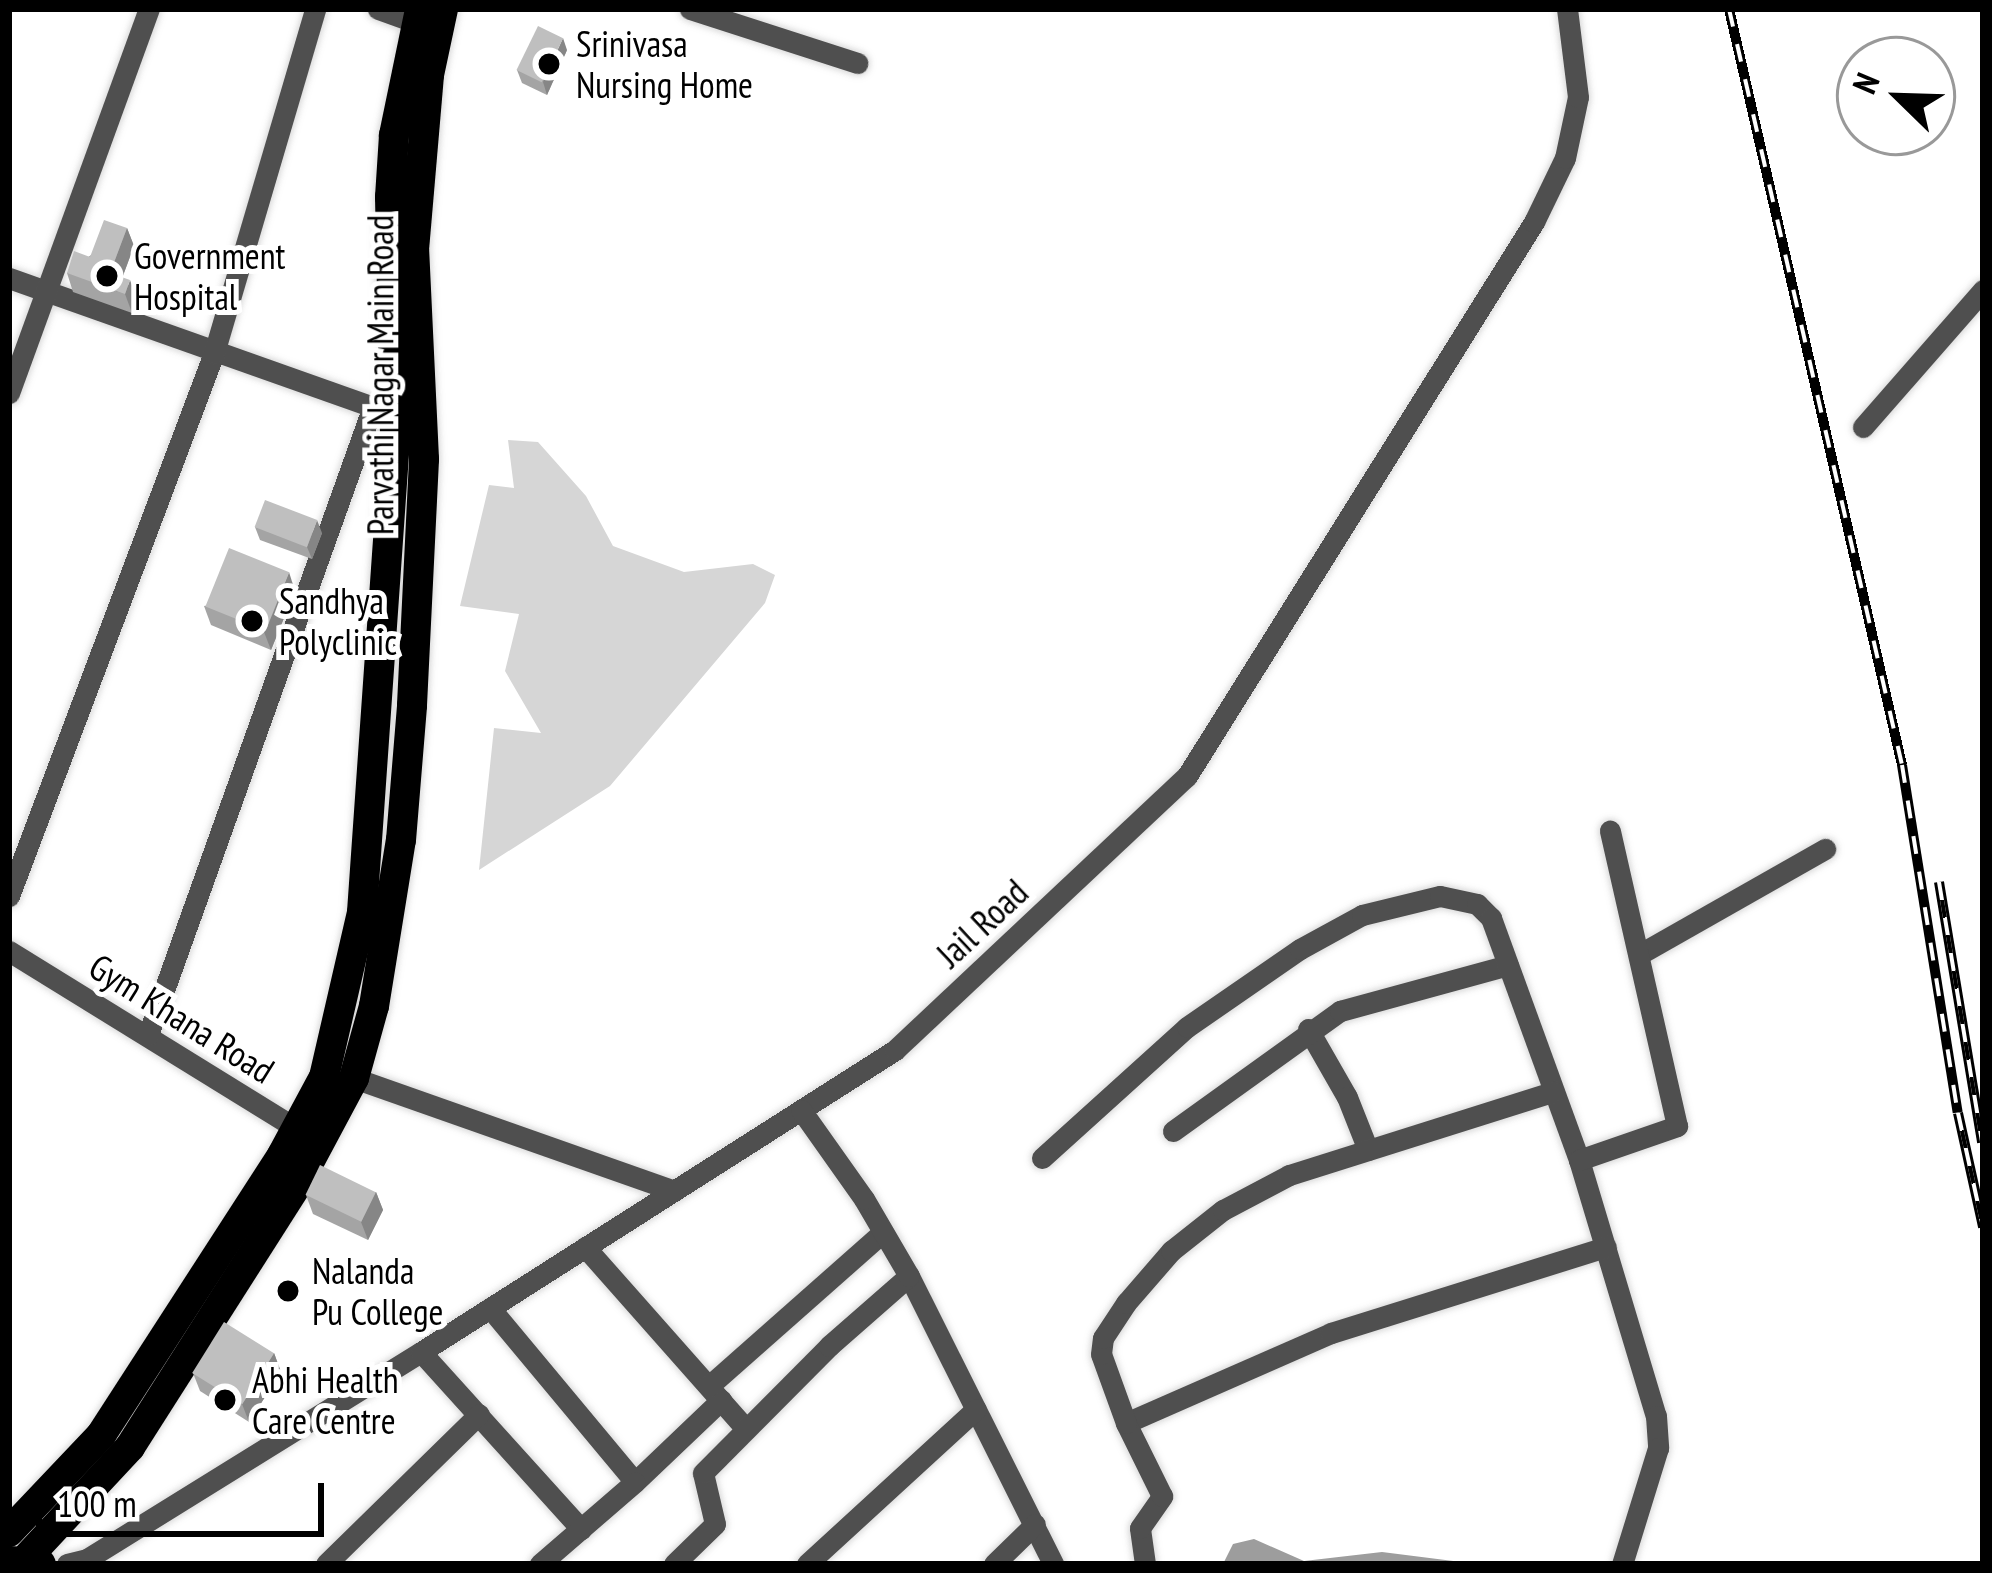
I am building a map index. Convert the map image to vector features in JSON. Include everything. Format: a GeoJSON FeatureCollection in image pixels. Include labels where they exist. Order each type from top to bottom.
{"type":"FeatureCollection","features":[{"type":"Feature","properties":{"kind":"main road","name":"Parvathi Nagar Main Road"},"geometry":{"type":"LineString","coordinates":[[308,1135],[362,912],[386,621],[396,416],[428,75],[426,14]]}},
{"type":"Feature","properties":{"kind":"main road","name":"Parvathi Nagar Main Road"},"geometry":{"type":"LineString","coordinates":[[21,1557],[61,1505],[130,1447],[308,1135],[354,1078],[374,1006],[401,840],[396,416]]}},
{"type":"Feature","properties":{"kind":"street"},"geometry":{"type":"LineString","coordinates":[[9,393],[149,9]]}},
{"type":"Feature","properties":{"kind":"street"},"geometry":{"type":"LineString","coordinates":[[9,896],[214,353],[315,9]]}},
{"type":"Feature","properties":{"kind":"street"},"geometry":{"type":"LineString","coordinates":[[378,9],[426,14]]}},
{"type":"Feature","properties":{"kind":"street"},"geometry":{"type":"LineString","coordinates":[[690,9],[857,63]]}},
{"type":"Feature","properties":{"kind":"street","name":"Jail Road"},"geometry":{"type":"LineString","coordinates":[[67,1564],[87,1559],[421,1352],[895,1050],[1187,776],[1534,222],[1565,158],[1578,97],[1567,9]]}},
{"type":"Feature","properties":{"kind":"street"},"geometry":{"type":"LineString","coordinates":[[9,278],[396,416],[148,1035]]}},
{"type":"Feature","properties":{"kind":"street"},"geometry":{"type":"LineString","coordinates":[[1863,427],[1983,290]]}},
{"type":"Feature","properties":{"kind":"street"},"geometry":{"type":"LineString","coordinates":[[1579,1160],[1678,1126],[1610,831]]}},
{"type":"Feature","properties":{"kind":"street"},"geometry":{"type":"LineString","coordinates":[[1640,954],[1825,849]]}},
{"type":"Feature","properties":{"kind":"street"},"geometry":{"type":"LineString","coordinates":[[1042,1158],[1084,1114],[1187,1027],[1300,949],[1362,915],[1440,896],[1460,897],[1491,918],[1579,1160],[1656,1416],[1658,1448],[1622,1564]]}},
{"type":"Feature","properties":{"kind":"street","name":"Gym Khana Road"},"geometry":{"type":"LineString","coordinates":[[9,951],[308,1135]]}},
{"type":"Feature","properties":{"kind":"street"},"geometry":{"type":"LineString","coordinates":[[1173,1131],[1308,1029],[1340,1011],[1508,965]]}},
{"type":"Feature","properties":{"kind":"street"},"geometry":{"type":"LineString","coordinates":[[1308,1029],[1347,1097],[1368,1150]]}},
{"type":"Feature","properties":{"kind":"street"},"geometry":{"type":"LineString","coordinates":[[354,1078],[674,1191]]}},
{"type":"Feature","properties":{"kind":"street"},"geometry":{"type":"LineString","coordinates":[[1145,1564],[1140,1528],[1162,1496],[1126,1424],[1101,1354],[1103,1338],[1171,1251],[1223,1210],[1273,1184],[1553,1092]]}},
{"type":"Feature","properties":{"kind":"street"},"geometry":{"type":"LineString","coordinates":[[801,1110],[909,1276],[1053,1564]]}},
{"type":"Feature","properties":{"kind":"street"},"geometry":{"type":"LineString","coordinates":[[540,1564],[634,1482],[715,1393],[883,1232]]}},
{"type":"Feature","properties":{"kind":"street"},"geometry":{"type":"LineString","coordinates":[[585,1247],[746,1429]]}},
{"type":"Feature","properties":{"kind":"street"},"geometry":{"type":"LineString","coordinates":[[1126,1424],[1331,1333],[1606,1247]]}},
{"type":"Feature","properties":{"kind":"street"},"geometry":{"type":"LineString","coordinates":[[674,1564],[715,1524],[703,1473],[909,1276]]}},
{"type":"Feature","properties":{"kind":"street"},"geometry":{"type":"LineString","coordinates":[[490,1308],[634,1482]]}},
{"type":"Feature","properties":{"kind":"street"},"geometry":{"type":"LineString","coordinates":[[421,1352],[581,1529]]}},
{"type":"Feature","properties":{"kind":"street"},"geometry":{"type":"LineString","coordinates":[[807,1564],[976,1409]]}},
{"type":"Feature","properties":{"kind":"street"},"geometry":{"type":"LineString","coordinates":[[326,1564],[479,1414]]}},
{"type":"Feature","properties":{"kind":"street"},"geometry":{"type":"LineString","coordinates":[[994,1564],[1035,1524]]}},
{"type":"Feature","properties":{"kind":"shaded area"},"geometry":{"type":"Polygon","coordinates":[[[508,440],[538,442],[586,496],[613,546],[684,572],[753,564],[775,575],[765,603],[610,786],[479,870],[494,728],[541,733],[505,671],[519,614],[460,606],[489,485],[514,488],[508,440]]]}},
{"type":"Feature","properties":{"kind":"shaded area"},"geometry":{"type":"Polygon","coordinates":[[[1254,1539],[1304,1561],[1382,1552],[1477,1564],[1223,1564],[1233,1544],[1254,1539]]]}},
{"type":"Feature","properties":{"kind":"building"},"geometry":{"type":"Polygon","coordinates":[[[538,26],[563,38],[542,82],[517,70],[538,26]]]}},
{"type":"Feature","properties":{"kind":"building"},"geometry":{"type":"Polygon","coordinates":[[[104,220],[127,228],[110,273],[130,280],[125,294],[67,273],[74,251],[90,257],[104,220]]]}},
{"type":"Feature","properties":{"kind":"building"},"geometry":{"type":"Polygon","coordinates":[[[265,500],[317,520],[307,547],[255,527],[265,500]]]}},
{"type":"Feature","properties":{"kind":"building"},"geometry":{"type":"Polygon","coordinates":[[[229,548],[289,572],[266,631],[205,606],[229,548]]]}},
{"type":"Feature","properties":{"kind":"building"},"geometry":{"type":"Polygon","coordinates":[[[320,1165],[376,1192],[361,1222],[306,1195],[320,1165]]]}},
{"type":"Feature","properties":{"kind":"building"},"geometry":{"type":"Polygon","coordinates":[[[224,1322],[274,1353],[242,1404],[192,1373],[224,1322]]]}},
{"type":"Feature","properties":{"kind":"railway"},"geometry":{"type":"LineString","coordinates":[[1729,9],[1902,765],[1958,1113],[1983,1227]]}},
{"type":"Feature","properties":{"kind":"railway"},"geometry":{"type":"LineString","coordinates":[[1939,882],[1982,1142]]}},
{"type":"Feature","properties":{"kind":"place","name":"Srinivasa Nursing Home"},"geometry":{"type":"Point","coordinates":[549,64]}},
{"type":"Feature","properties":{"kind":"place","name":"Government Hospital"},"geometry":{"type":"Point","coordinates":[107,276]}},
{"type":"Feature","properties":{"kind":"place","name":"Sandhya Polyclinic"},"geometry":{"type":"Point","coordinates":[252,621]}},
{"type":"Feature","properties":{"kind":"place","name":"Nalanda Pu College"},"geometry":{"type":"Point","coordinates":[288,1291]}},
{"type":"Feature","properties":{"kind":"place","name":"Abhi Health Care Centre"},"geometry":{"type":"Point","coordinates":[225,1400]}}]}
